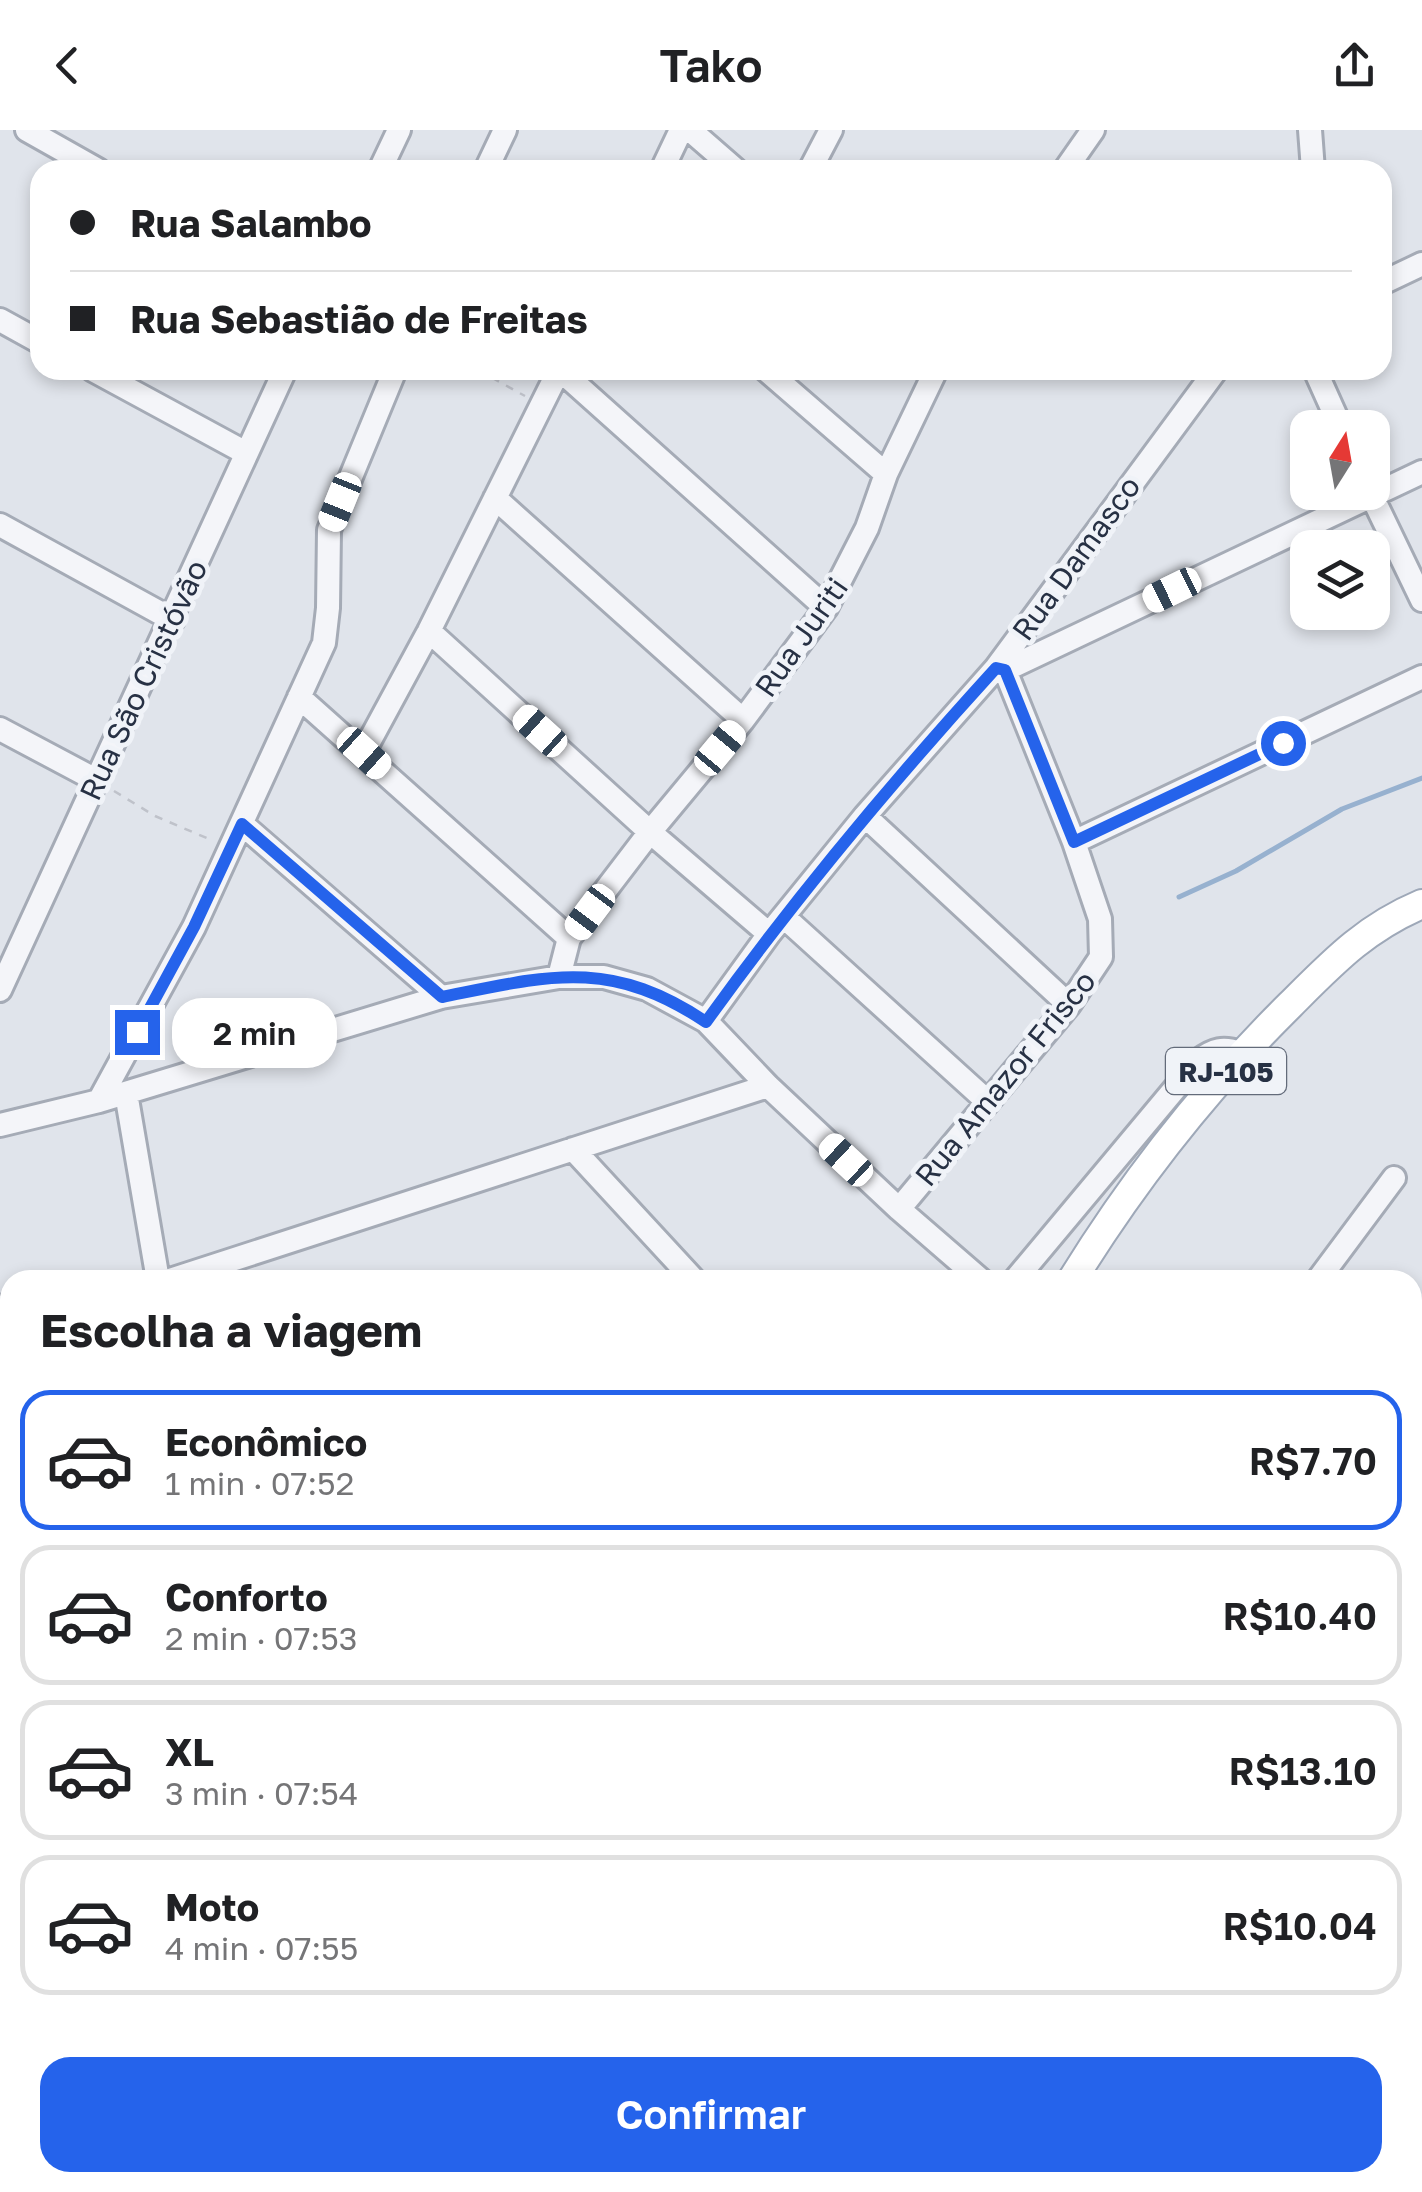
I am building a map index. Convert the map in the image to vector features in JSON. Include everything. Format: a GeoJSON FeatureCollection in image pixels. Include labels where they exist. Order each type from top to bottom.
{"type":"FeatureCollection","features":[{"type":"Feature","properties":{"kind":"main road","name":"RJ-105"},"geometry":{"type":"LineString","coordinates":[[1078,1270],[1118,1205],[1241,1053],[1358,938],[1422,904]]}},
{"type":"Feature","properties":{"kind":"street"},"geometry":{"type":"LineString","coordinates":[[27,130],[80,160]]}},
{"type":"Feature","properties":{"kind":"street"},"geometry":{"type":"LineString","coordinates":[[385,160],[399,130]]}},
{"type":"Feature","properties":{"kind":"street"},"geometry":{"type":"LineString","coordinates":[[491,160],[505,130]]}},
{"type":"Feature","properties":{"kind":"street"},"geometry":{"type":"LineString","coordinates":[[667,160],[682,130]]}},
{"type":"Feature","properties":{"kind":"street"},"geometry":{"type":"LineString","coordinates":[[690,130],[724,160]]}},
{"type":"Feature","properties":{"kind":"street"},"geometry":{"type":"LineString","coordinates":[[816,160],[832,130]]}},
{"type":"Feature","properties":{"kind":"street"},"geometry":{"type":"LineString","coordinates":[[1072,160],[1093,130]]}},
{"type":"Feature","properties":{"kind":"street"},"geometry":{"type":"LineString","coordinates":[[1310,130],[1312,160]]}},
{"type":"Feature","properties":{"kind":"street"},"geometry":{"type":"LineString","coordinates":[[1392,278],[1422,264]]}},
{"type":"Feature","properties":{"kind":"street"},"geometry":{"type":"LineString","coordinates":[[0,320],[30,336]]}},
{"type":"Feature","properties":{"kind":"street"},"geometry":{"type":"LineString","coordinates":[[111,380],[246,452]]}},
{"type":"Feature","properties":{"kind":"street","name":"Rua São Cristóvão"},"geometry":{"type":"LineString","coordinates":[[0,990],[10,946],[173,620],[280,380]]}},
{"type":"Feature","properties":{"kind":"street"},"geometry":{"type":"LineString","coordinates":[[99,1101],[194,927],[324,643],[328,530],[391,380]]}},
{"type":"Feature","properties":{"kind":"street"},"geometry":{"type":"LineString","coordinates":[[364,753],[554,380]]}},
{"type":"Feature","properties":{"kind":"street"},"geometry":{"type":"LineString","coordinates":[[570,380],[826,608]]}},
{"type":"Feature","properties":{"kind":"street"},"geometry":{"type":"LineString","coordinates":[[778,380],[886,474]]}},
{"type":"Feature","properties":{"kind":"street","name":"Rua Juriti"},"geometry":{"type":"LineString","coordinates":[[559,976],[569,938],[743,720],[826,608],[868,528],[886,474],[931,380]]}},
{"type":"Feature","properties":{"kind":"street","name":"Rua Damasco"},"geometry":{"type":"LineString","coordinates":[[706,1022],[864,816],[1001,669],[1209,380]]}},
{"type":"Feature","properties":{"kind":"street"},"geometry":{"type":"LineString","coordinates":[[1319,380],[1333,410]]}},
{"type":"Feature","properties":{"kind":"street"},"geometry":{"type":"LineString","coordinates":[[1390,486],[1422,472]]}},
{"type":"Feature","properties":{"kind":"street"},"geometry":{"type":"LineString","coordinates":[[495,498],[743,720]]}},
{"type":"Feature","properties":{"kind":"street"},"geometry":{"type":"LineString","coordinates":[[1001,669],[1337,510]]}},
{"type":"Feature","properties":{"kind":"street"},"geometry":{"type":"LineString","coordinates":[[1379,510],[1422,600]]}},
{"type":"Feature","properties":{"kind":"street"},"geometry":{"type":"LineString","coordinates":[[0,525],[173,620]]}},
{"type":"Feature","properties":{"kind":"street"},"geometry":{"type":"LineString","coordinates":[[429,630],[650,832],[777,925],[988,1102]]}},
{"type":"Feature","properties":{"kind":"street","name":"Rua Amazor Frisco"},"geometry":{"type":"LineString","coordinates":[[898,1209],[1070,1004],[1096,969],[1103,944],[1100,919],[1074,842],[1001,669]]}},
{"type":"Feature","properties":{"kind":"street"},"geometry":{"type":"LineString","coordinates":[[1074,842],[1422,677]]}},
{"type":"Feature","properties":{"kind":"street"},"geometry":{"type":"LineString","coordinates":[[299,697],[569,938]]}},
{"type":"Feature","properties":{"kind":"street"},"geometry":{"type":"LineString","coordinates":[[0,728],[96,780]]}},
{"type":"Feature","properties":{"kind":"street"},"geometry":{"type":"LineString","coordinates":[[864,816],[1070,1004]]}},
{"type":"Feature","properties":{"kind":"street"},"geometry":{"type":"LineString","coordinates":[[242,824],[442,997]]}},
{"type":"Feature","properties":{"kind":"street"},"geometry":{"type":"LineString","coordinates":[[0,1125],[99,1101],[442,997],[559,976],[593,976],[627,982],[667,998],[706,1022],[898,1209],[969,1270]]}},
{"type":"Feature","properties":{"kind":"street"},"geometry":{"type":"LineString","coordinates":[[1023,1270],[1198,1061],[1213,1050],[1226,1048],[1241,1053]]}},
{"type":"Feature","properties":{"kind":"street"},"geometry":{"type":"LineString","coordinates":[[200,1270],[768,1086]]}},
{"type":"Feature","properties":{"kind":"street"},"geometry":{"type":"LineString","coordinates":[[126,1093],[170,1270]]}},
{"type":"Feature","properties":{"kind":"street"},"geometry":{"type":"LineString","coordinates":[[573,1150],[685,1270]]}},
{"type":"Feature","properties":{"kind":"street"},"geometry":{"type":"LineString","coordinates":[[1328,1270],[1394,1178]]}},
{"type":"Feature","properties":{"kind":"path"},"geometry":{"type":"LineString","coordinates":[[497,380],[541,404]]}},
{"type":"Feature","properties":{"kind":"path"},"geometry":{"type":"LineString","coordinates":[[96,780],[155,816],[231,848]]}},
{"type":"Feature","properties":{"kind":"waterway"},"geometry":{"type":"LineString","coordinates":[[1179,897],[1236,871],[1342,809],[1422,778]]}},
{"type":"Feature","properties":{"kind":"route"},"geometry":{"type":"LineString","coordinates":[[137,1032],[194,927],[242,824],[442,997],[559,976],[604,977],[648,988],[706,1022],[769,934],[864,816],[996,668],[1005,670],[1074,842],[1283,743]]}}]}
